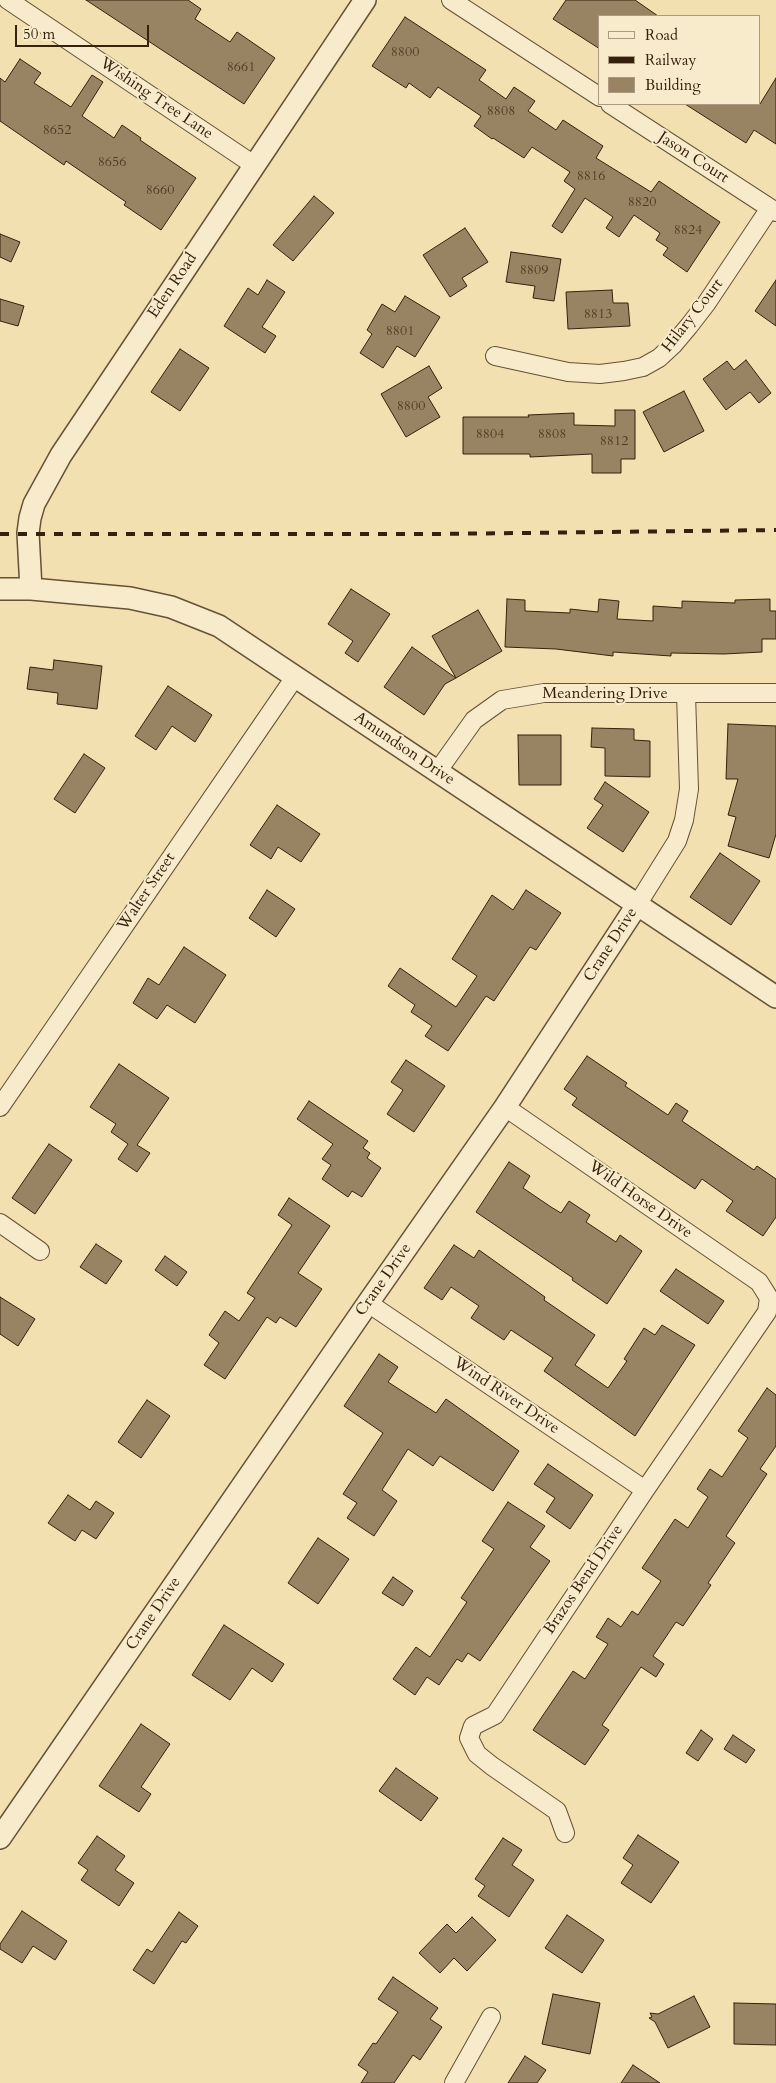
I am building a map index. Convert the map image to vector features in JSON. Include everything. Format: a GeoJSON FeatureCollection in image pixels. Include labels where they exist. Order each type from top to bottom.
{"type":"FeatureCollection","features":[{"type":"Feature","properties":{"kind":"street","name":"Wishing Tree Lane"},"geometry":{"type":"LineString","coordinates":[[8,0],[254,165]]}},
{"type":"Feature","properties":{"kind":"street","name":"Eden Road"},"geometry":{"type":"LineString","coordinates":[[31,589],[28,532],[34,504],[61,455],[365,0]]}},
{"type":"Feature","properties":{"kind":"street"},"geometry":{"type":"LineString","coordinates":[[451,0],[598,96]]}},
{"type":"Feature","properties":{"kind":"street","name":"Jason Court"},"geometry":{"type":"LineString","coordinates":[[612,105],[773,210]]}},
{"type":"Feature","properties":{"kind":"street","name":"Hilary Court"},"geometry":{"type":"LineString","coordinates":[[495,356],[568,372],[600,374],[643,367],[666,352],[689,326],[773,210]]}},
{"type":"Feature","properties":{"kind":"street","name":"Amundson Drive"},"geometry":{"type":"LineString","coordinates":[[0,589],[31,589],[130,598],[171,607],[220,626],[776,997]]}},
{"type":"Feature","properties":{"kind":"street","name":"Walter Street"},"geometry":{"type":"LineString","coordinates":[[0,1106],[294,677]]}},
{"type":"Feature","properties":{"kind":"street","name":"Meandering Drive"},"geometry":{"type":"LineString","coordinates":[[437,772],[474,720],[502,700],[544,693],[776,693]]}},
{"type":"Feature","properties":{"kind":"street","name":"Crane Drive"},"geometry":{"type":"LineString","coordinates":[[0,1838],[505,1107],[677,841],[684,820],[689,789],[686,694]]}},
{"type":"Feature","properties":{"kind":"street","name":"Wild Horse Drive"},"geometry":{"type":"LineString","coordinates":[[505,1107],[759,1282],[770,1298]]}},
{"type":"Feature","properties":{"kind":"street"},"geometry":{"type":"LineString","coordinates":[[0,1222],[40,1251]]}},
{"type":"Feature","properties":{"kind":"street","name":"Brazos Bend Drive"},"geometry":{"type":"LineString","coordinates":[[565,1833],[557,1811],[477,1754],[469,1738],[473,1726],[495,1715],[645,1490],[767,1312],[770,1298]]}},
{"type":"Feature","properties":{"kind":"street","name":"Wind River Drive"},"geometry":{"type":"LineString","coordinates":[[368,1303],[645,1490]]}},
{"type":"Feature","properties":{"kind":"street"},"geometry":{"type":"LineString","coordinates":[[454,2083],[491,2017]]}},
{"type":"Feature","properties":{"kind":"building"},"geometry":{"type":"Polygon","coordinates":[[[86,0],[188,0],[201,9],[195,19],[230,42],[237,32],[275,58],[244,104],[86,0]]]}},
{"type":"Feature","properties":{"kind":"building"},"geometry":{"type":"Polygon","coordinates":[[[566,0],[635,0],[657,15],[598,15],[598,48],[553,19],[566,0]]]}},
{"type":"Feature","properties":{"kind":"building"},"geometry":{"type":"Polygon","coordinates":[[[405,17],[486,70],[479,80],[506,99],[514,87],[535,101],[528,111],[556,130],[563,120],[603,146],[596,158],[651,192],[659,181],[720,222],[687,272],[663,255],[668,248],[656,240],[660,233],[634,215],[619,237],[606,228],[613,217],[585,198],[562,233],[552,226],[575,189],[564,181],[570,172],[532,147],[524,158],[492,139],[474,126],[481,116],[438,87],[430,98],[409,83],[406,88],[372,66],[405,17]]]}},
{"type":"Feature","properties":{"kind":"building"},"geometry":{"type":"Polygon","coordinates":[[[20,59],[41,73],[34,83],[71,107],[92,75],[103,82],[82,116],[114,138],[122,125],[141,138],[140,140],[196,178],[161,230],[124,205],[126,202],[66,161],[64,165],[0,121],[0,78],[5,82],[20,59]]]}},
{"type":"Feature","properties":{"kind":"building"},"geometry":{"type":"Polygon","coordinates":[[[776,78],[776,144],[754,130],[746,143],[687,105],[761,105],[776,78]]]}},
{"type":"Feature","properties":{"kind":"building"},"geometry":{"type":"Polygon","coordinates":[[[314,196],[334,213],[293,261],[273,245],[314,196]]]}},
{"type":"Feature","properties":{"kind":"building"},"geometry":{"type":"Polygon","coordinates":[[[465,228],[488,262],[462,278],[467,286],[450,297],[423,255],[465,228]]]}},
{"type":"Feature","properties":{"kind":"building"},"geometry":{"type":"Polygon","coordinates":[[[0,234],[20,242],[11,262],[0,257],[0,234]]]}},
{"type":"Feature","properties":{"kind":"building"},"geometry":{"type":"Polygon","coordinates":[[[511,252],[561,259],[554,301],[533,298],[535,286],[506,282],[511,252]]]}},
{"type":"Feature","properties":{"kind":"building"},"geometry":{"type":"Polygon","coordinates":[[[267,280],[285,292],[262,327],[276,336],[265,353],[224,326],[248,288],[258,295],[267,280]]]}},
{"type":"Feature","properties":{"kind":"building"},"geometry":{"type":"Polygon","coordinates":[[[776,280],[776,326],[755,311],[776,280]]]}},
{"type":"Feature","properties":{"kind":"building"},"geometry":{"type":"Polygon","coordinates":[[[612,290],[613,303],[628,303],[630,326],[568,329],[566,292],[612,290]]]}},
{"type":"Feature","properties":{"kind":"building"},"geometry":{"type":"Polygon","coordinates":[[[405,296],[440,317],[415,357],[397,346],[383,368],[360,353],[372,334],[367,330],[382,304],[395,312],[405,296]]]}},
{"type":"Feature","properties":{"kind":"building"},"geometry":{"type":"Polygon","coordinates":[[[0,299],[24,306],[18,326],[0,321],[0,299]]]}},
{"type":"Feature","properties":{"kind":"building"},"geometry":{"type":"Polygon","coordinates":[[[180,349],[209,368],[180,411],[151,392],[180,349]]]}},
{"type":"Feature","properties":{"kind":"building"},"geometry":{"type":"Polygon","coordinates":[[[746,360],[771,393],[759,403],[750,392],[726,410],[703,379],[727,361],[734,370],[746,360]]]}},
{"type":"Feature","properties":{"kind":"building"},"geometry":{"type":"Polygon","coordinates":[[[429,366],[442,388],[428,397],[440,417],[406,437],[381,394],[429,366]]]}},
{"type":"Feature","properties":{"kind":"building"},"geometry":{"type":"Polygon","coordinates":[[[684,391],[704,431],[664,452],[643,412],[684,391]]]}},
{"type":"Feature","properties":{"kind":"building"},"geometry":{"type":"Polygon","coordinates":[[[615,410],[635,410],[635,459],[621,459],[621,473],[592,473],[592,454],[530,457],[530,454],[463,454],[463,417],[529,417],[528,415],[574,413],[574,425],[615,426],[615,410]]]}},
{"type":"Feature","properties":{"kind":"building"},"geometry":{"type":"Polygon","coordinates":[[[351,589],[390,614],[358,662],[345,653],[353,641],[328,624],[351,589]]]}},
{"type":"Feature","properties":{"kind":"building"},"geometry":{"type":"Polygon","coordinates":[[[507,599],[525,600],[525,611],[570,613],[570,609],[598,612],[599,599],[619,601],[617,619],[653,621],[653,606],[682,608],[682,601],[735,603],[735,600],[770,599],[770,611],[776,611],[776,639],[762,639],[762,652],[724,654],[671,653],[671,656],[613,652],[613,656],[556,649],[505,647],[507,599]]]}},
{"type":"Feature","properties":{"kind":"building"},"geometry":{"type":"Polygon","coordinates":[[[478,610],[502,651],[456,678],[432,636],[478,610]]]}},
{"type":"Feature","properties":{"kind":"building"},"geometry":{"type":"Polygon","coordinates":[[[412,647],[456,678],[445,684],[424,715],[384,687],[412,647]]]}},
{"type":"Feature","properties":{"kind":"building"},"geometry":{"type":"Polygon","coordinates":[[[54,660],[102,666],[97,709],[57,704],[58,693],[27,689],[30,667],[53,670],[54,660]]]}},
{"type":"Feature","properties":{"kind":"building"},"geometry":{"type":"Polygon","coordinates":[[[168,686],[212,715],[195,742],[172,726],[156,750],[135,736],[168,686]]]}},
{"type":"Feature","properties":{"kind":"building"},"geometry":{"type":"Polygon","coordinates":[[[728,724],[776,726],[776,834],[769,858],[728,846],[736,817],[728,815],[738,779],[726,779],[728,724]]]}},
{"type":"Feature","properties":{"kind":"building"},"geometry":{"type":"Polygon","coordinates":[[[592,728],[634,729],[634,740],[650,741],[650,777],[605,776],[605,748],[591,747],[592,728]]]}},
{"type":"Feature","properties":{"kind":"building"},"geometry":{"type":"Polygon","coordinates":[[[518,735],[561,735],[561,785],[519,785],[518,735]]]}},
{"type":"Feature","properties":{"kind":"building"},"geometry":{"type":"Polygon","coordinates":[[[84,754],[105,768],[75,813],[54,799],[84,754]]]}},
{"type":"Feature","properties":{"kind":"building"},"geometry":{"type":"Polygon","coordinates":[[[605,782],[649,812],[623,852],[587,828],[603,805],[594,799],[605,782]]]}},
{"type":"Feature","properties":{"kind":"building"},"geometry":{"type":"Polygon","coordinates":[[[277,805],[320,834],[301,862],[278,847],[271,859],[250,845],[277,805]]]}},
{"type":"Feature","properties":{"kind":"building"},"geometry":{"type":"Polygon","coordinates":[[[720,853],[760,881],[731,925],[690,897],[720,853]]]}},
{"type":"Feature","properties":{"kind":"building"},"geometry":{"type":"Polygon","coordinates":[[[267,890],[295,909],[276,937],[249,918],[267,890]]]}},
{"type":"Feature","properties":{"kind":"building"},"geometry":{"type":"Polygon","coordinates":[[[526,890],[561,913],[536,950],[530,947],[494,1001],[486,996],[448,1051],[425,1036],[432,1026],[411,1012],[415,1005],[388,986],[400,968],[456,1007],[477,976],[452,959],[492,895],[513,910],[526,890]]]}},
{"type":"Feature","properties":{"kind":"building"},"geometry":{"type":"Polygon","coordinates":[[[184,947],[226,975],[195,1023],[167,1005],[157,1019],[133,1003],[148,978],[159,985],[184,947]]]}},
{"type":"Feature","properties":{"kind":"building"},"geometry":{"type":"Polygon","coordinates":[[[587,1056],[627,1083],[625,1086],[668,1115],[676,1103],[688,1111],[682,1121],[754,1170],[757,1166],[776,1179],[776,1217],[763,1236],[726,1211],[733,1201],[702,1179],[695,1189],[572,1105],[577,1098],[564,1089],[587,1056]]]}},
{"type":"Feature","properties":{"kind":"building"},"geometry":{"type":"Polygon","coordinates":[[[406,1060],[445,1086],[414,1132],[387,1114],[403,1090],[391,1082],[406,1060]]]}},
{"type":"Feature","properties":{"kind":"building"},"geometry":{"type":"Polygon","coordinates":[[[119,1064],[169,1098],[137,1145],[150,1153],[137,1172],[118,1159],[128,1144],[111,1132],[116,1124],[90,1107],[119,1064]]]}},
{"type":"Feature","properties":{"kind":"building"},"geometry":{"type":"Polygon","coordinates":[[[309,1101],[368,1141],[363,1148],[370,1153],[367,1158],[381,1168],[362,1197],[352,1191],[348,1197],[322,1179],[331,1165],[322,1159],[333,1144],[297,1119],[309,1101]]]}},
{"type":"Feature","properties":{"kind":"building"},"geometry":{"type":"Polygon","coordinates":[[[49,1144],[72,1160],[35,1214],[12,1198],[49,1144]]]}},
{"type":"Feature","properties":{"kind":"building"},"geometry":{"type":"Polygon","coordinates":[[[509,1162],[530,1176],[523,1188],[551,1207],[561,1213],[569,1201],[590,1215],[586,1222],[616,1242],[620,1235],[642,1251],[607,1304],[572,1280],[573,1278],[476,1212],[509,1162]]]}},
{"type":"Feature","properties":{"kind":"building"},"geometry":{"type":"Polygon","coordinates":[[[289,1198],[330,1226],[298,1273],[322,1289],[296,1327],[280,1317],[276,1323],[267,1317],[225,1379],[204,1365],[219,1343],[209,1335],[225,1311],[239,1321],[255,1298],[247,1293],[292,1225],[278,1215],[289,1198]]]}},
{"type":"Feature","properties":{"kind":"building"},"geometry":{"type":"Polygon","coordinates":[[[96,1244],[122,1261],[106,1284],[80,1267],[96,1244]]]}},
{"type":"Feature","properties":{"kind":"building"},"geometry":{"type":"Polygon","coordinates":[[[454,1245],[474,1258],[479,1250],[545,1297],[544,1300],[595,1335],[575,1365],[608,1388],[627,1361],[624,1359],[644,1328],[655,1335],[662,1325],[695,1345],[635,1436],[544,1371],[553,1358],[511,1330],[504,1340],[471,1318],[479,1306],[451,1287],[442,1300],[424,1288],[454,1245]]]}},
{"type":"Feature","properties":{"kind":"building"},"geometry":{"type":"Polygon","coordinates":[[[165,1256],[187,1272],[177,1286],[155,1270],[165,1256]]]}},
{"type":"Feature","properties":{"kind":"building"},"geometry":{"type":"Polygon","coordinates":[[[676,1269],[724,1301],[708,1324],[660,1291],[676,1269]]]}},
{"type":"Feature","properties":{"kind":"building"},"geometry":{"type":"Polygon","coordinates":[[[0,1297],[35,1319],[18,1346],[0,1334],[0,1297]]]}},
{"type":"Feature","properties":{"kind":"building"},"geometry":{"type":"Polygon","coordinates":[[[379,1354],[398,1367],[388,1382],[436,1413],[446,1399],[519,1451],[493,1491],[440,1456],[433,1466],[408,1449],[382,1490],[397,1501],[374,1536],[347,1518],[357,1503],[343,1494],[383,1433],[344,1406],[379,1354]]]}},
{"type":"Feature","properties":{"kind":"building"},"geometry":{"type":"Polygon","coordinates":[[[767,1388],[776,1395],[776,1446],[760,1469],[767,1474],[726,1536],[735,1543],[708,1583],[711,1585],[683,1626],[676,1622],[653,1656],[664,1664],[656,1677],[641,1667],[602,1725],[609,1730],[585,1765],[533,1730],[573,1671],[585,1679],[608,1644],[596,1637],[608,1618],[621,1627],[632,1611],[638,1615],[661,1581],[642,1568],[675,1519],[688,1528],[708,1497],[697,1489],[710,1469],[722,1477],[748,1438],[738,1431],[767,1388]]]}},
{"type":"Feature","properties":{"kind":"building"},"geometry":{"type":"Polygon","coordinates":[[[147,1400],[170,1416],[141,1458],[118,1442],[147,1400]]]}},
{"type":"Feature","properties":{"kind":"building"},"geometry":{"type":"Polygon","coordinates":[[[548,1464],[593,1495],[570,1529],[546,1512],[555,1498],[534,1484],[548,1464]]]}},
{"type":"Feature","properties":{"kind":"building"},"geometry":{"type":"Polygon","coordinates":[[[68,1495],[90,1510],[96,1501],[114,1513],[96,1539],[82,1530],[75,1541],[48,1523],[68,1495]]]}},
{"type":"Feature","properties":{"kind":"building"},"geometry":{"type":"Polygon","coordinates":[[[508,1502],[545,1526],[530,1547],[550,1561],[480,1661],[468,1653],[462,1662],[457,1659],[439,1685],[427,1677],[415,1695],[393,1679],[416,1647],[430,1657],[467,1602],[461,1598],[494,1549],[482,1541],[508,1502]]]}},
{"type":"Feature","properties":{"kind":"building"},"geometry":{"type":"Polygon","coordinates":[[[318,1538],[349,1559],[318,1604],[288,1583],[318,1538]]]}},
{"type":"Feature","properties":{"kind":"building"},"geometry":{"type":"Polygon","coordinates":[[[393,1577],[413,1591],[403,1606],[382,1593],[393,1577]]]}},
{"type":"Feature","properties":{"kind":"building"},"geometry":{"type":"Polygon","coordinates":[[[224,1625],[284,1664],[272,1682],[252,1668],[230,1700],[192,1675],[224,1625]]]}},
{"type":"Feature","properties":{"kind":"building"},"geometry":{"type":"Polygon","coordinates":[[[141,1724],[170,1744],[141,1787],[151,1794],[139,1812],[99,1786],[141,1724]]]}},
{"type":"Feature","properties":{"kind":"building"},"geometry":{"type":"Polygon","coordinates":[[[701,1730],[713,1739],[698,1761],[686,1753],[701,1730]]]}},
{"type":"Feature","properties":{"kind":"building"},"geometry":{"type":"Polygon","coordinates":[[[733,1735],[755,1750],[746,1763],[724,1749],[733,1735]]]}},
{"type":"Feature","properties":{"kind":"building"},"geometry":{"type":"Polygon","coordinates":[[[396,1768],[438,1798],[421,1821],[379,1791],[396,1768]]]}},
{"type":"Feature","properties":{"kind":"building"},"geometry":{"type":"Polygon","coordinates":[[[638,1835],[679,1862],[651,1903],[621,1883],[633,1865],[623,1858],[638,1835]]]}},
{"type":"Feature","properties":{"kind":"building"},"geometry":{"type":"Polygon","coordinates":[[[97,1836],[125,1856],[115,1870],[134,1883],[119,1906],[81,1880],[88,1870],[78,1863],[97,1836]]]}},
{"type":"Feature","properties":{"kind":"building"},"geometry":{"type":"Polygon","coordinates":[[[503,1838],[522,1850],[512,1865],[534,1880],[509,1917],[478,1896],[485,1886],[475,1879],[503,1838]]]}},
{"type":"Feature","properties":{"kind":"building"},"geometry":{"type":"Polygon","coordinates":[[[22,1911],[67,1941],[55,1960],[33,1946],[22,1963],[0,1949],[0,1944],[22,1911]]]}},
{"type":"Feature","properties":{"kind":"building"},"geometry":{"type":"Polygon","coordinates":[[[179,1912],[198,1926],[186,1943],[182,1941],[154,1984],[133,1970],[147,1949],[152,1952],[179,1912]]]}},
{"type":"Feature","properties":{"kind":"building"},"geometry":{"type":"Polygon","coordinates":[[[567,1915],[604,1940],[582,1973],[545,1948],[567,1915]]]}},
{"type":"Feature","properties":{"kind":"building"},"geometry":{"type":"Polygon","coordinates":[[[472,1917],[496,1940],[467,1971],[454,1958],[440,1973],[419,1953],[447,1924],[456,1933],[472,1917]]]}},
{"type":"Feature","properties":{"kind":"building"},"geometry":{"type":"Polygon","coordinates":[[[393,1977],[438,2008],[430,2019],[442,2027],[420,2060],[413,2055],[394,2083],[361,2083],[368,2072],[358,2065],[373,2043],[376,2044],[398,2012],[378,1999],[393,1977]]]}},
{"type":"Feature","properties":{"kind":"building"},"geometry":{"type":"Polygon","coordinates":[[[553,1994],[600,2003],[590,2054],[542,2044],[553,1994]]]}},
{"type":"Feature","properties":{"kind":"building"},"geometry":{"type":"Polygon","coordinates":[[[694,1996],[710,2027],[668,2048],[655,2022],[649,2018],[652,2017],[650,2013],[658,2014],[694,1996]]]}},
{"type":"Feature","properties":{"kind":"building"},"geometry":{"type":"Polygon","coordinates":[[[734,2003],[776,2004],[776,2045],[734,2044],[734,2003]]]}},
{"type":"Feature","properties":{"kind":"building"},"geometry":{"type":"Polygon","coordinates":[[[525,2056],[546,2070],[537,2083],[508,2083],[525,2056]]]}},
{"type":"Feature","properties":{"kind":"building"},"geometry":{"type":"Polygon","coordinates":[[[633,2065],[660,2083],[621,2083],[633,2065]]]}},
{"type":"Feature","properties":{"kind":"railway"},"geometry":{"type":"LineString","coordinates":[[0,534],[436,534],[776,530]]}}]}
